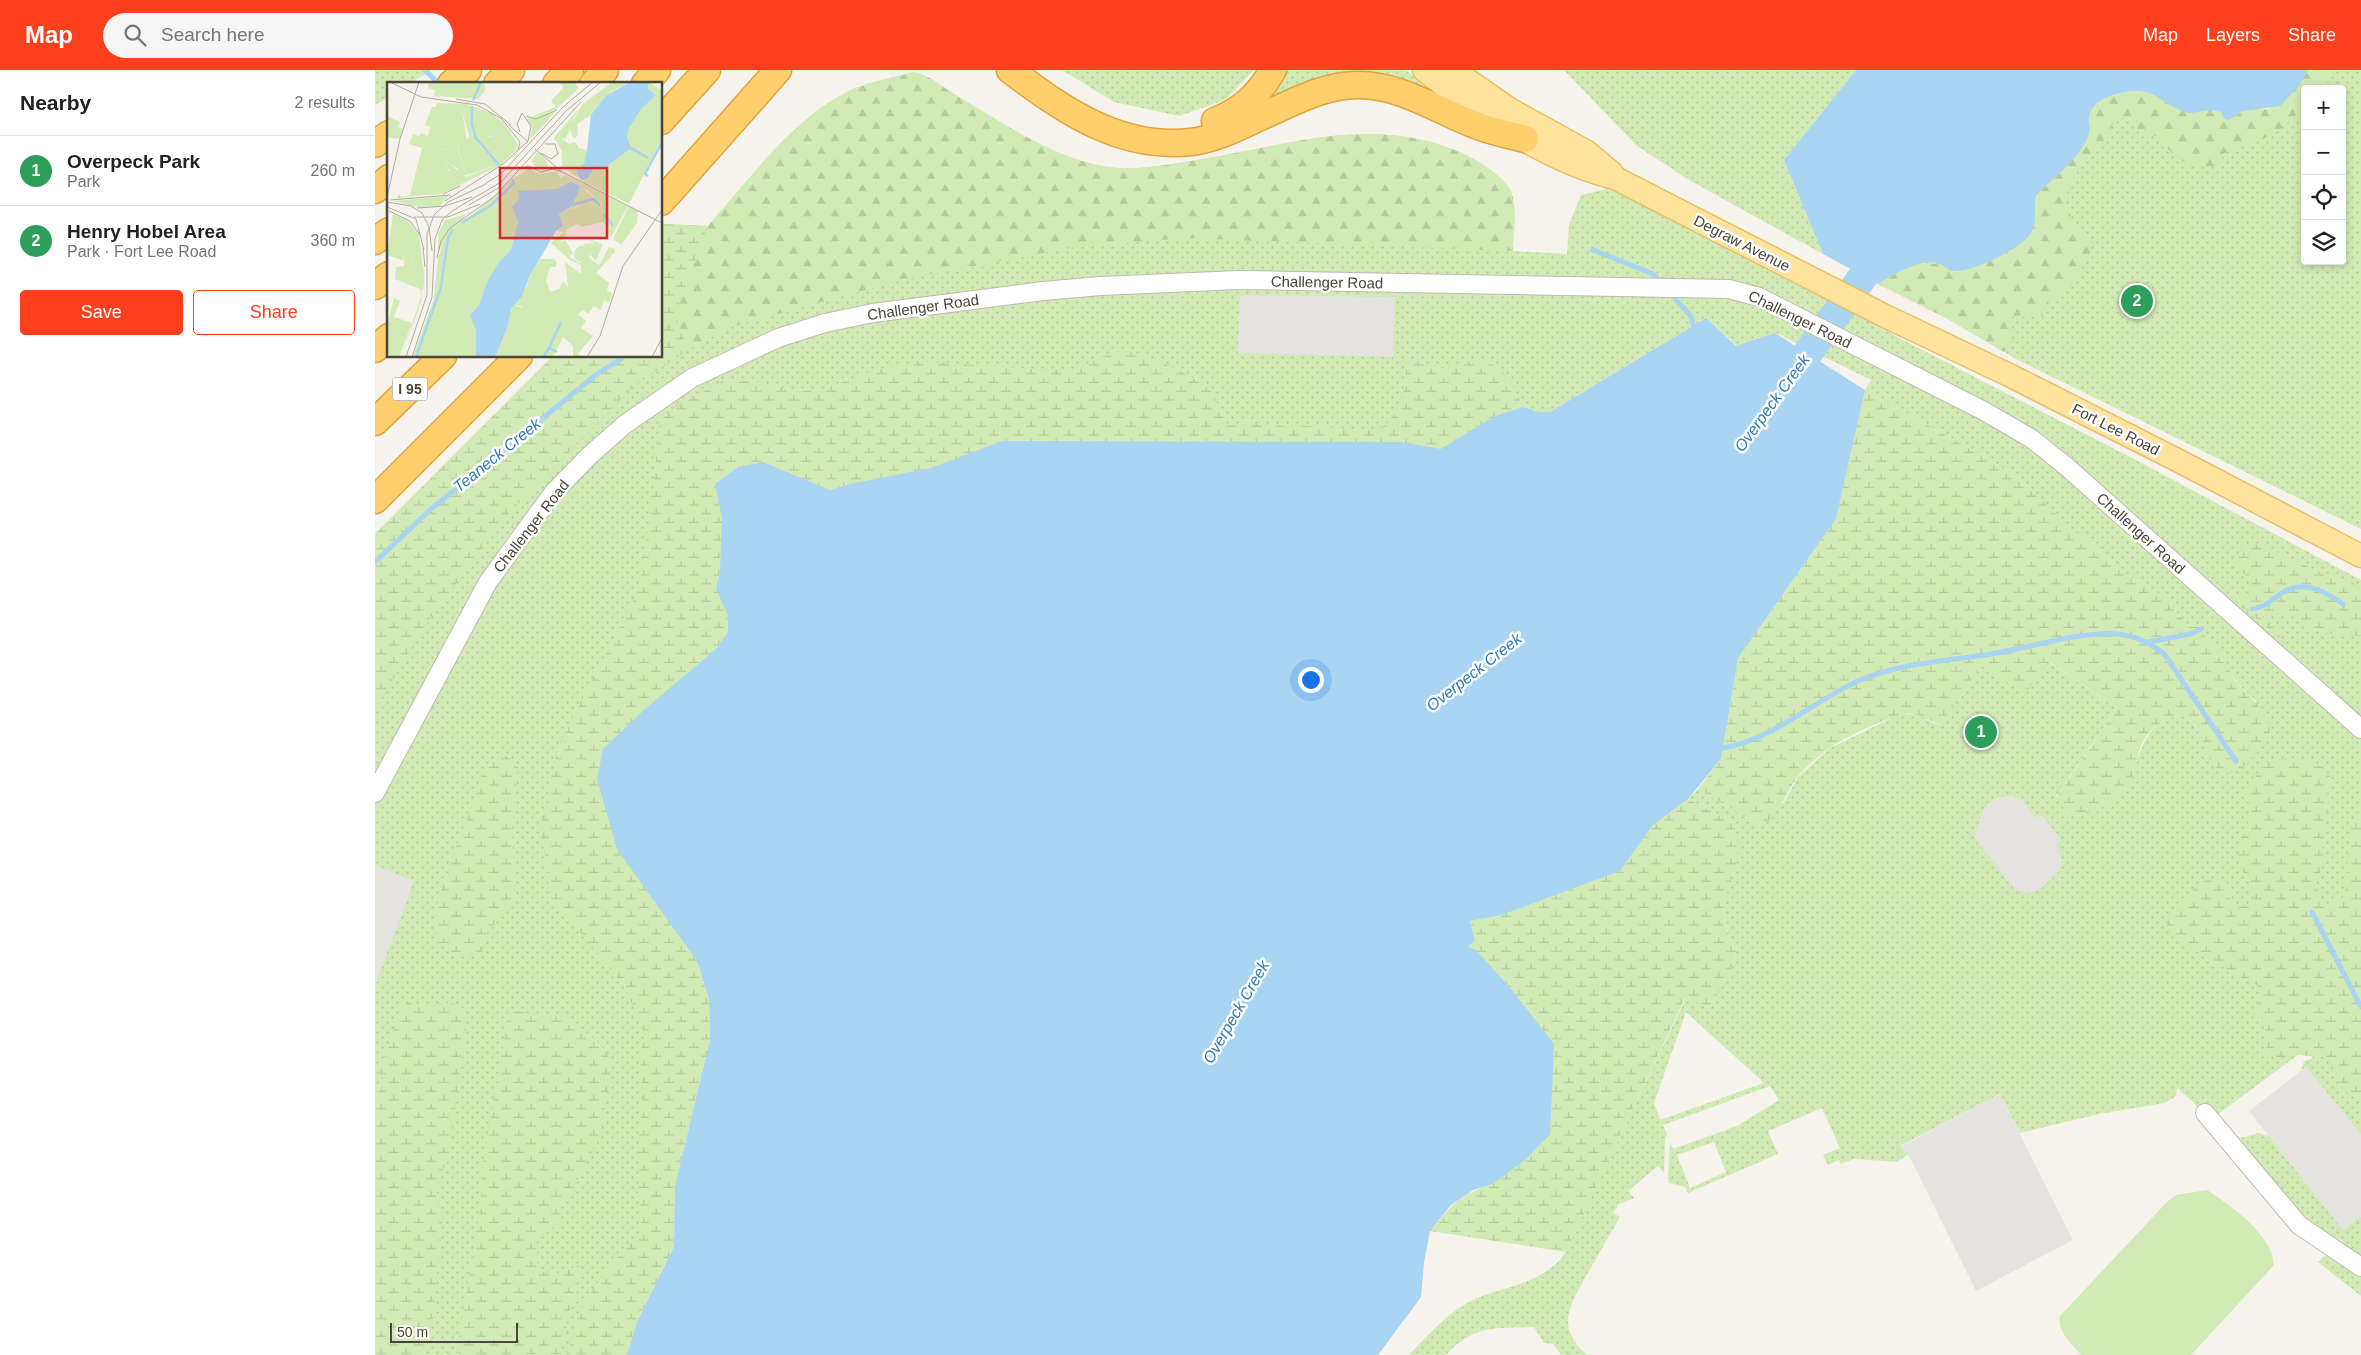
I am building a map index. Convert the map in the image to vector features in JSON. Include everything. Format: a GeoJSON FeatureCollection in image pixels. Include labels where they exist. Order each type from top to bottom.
{"type":"FeatureCollection","features":[{"type":"Feature","properties":{"kind":"highway"},"geometry":{"type":"LineString","coordinates":[[499,82],[511,70]]}},
{"type":"Feature","properties":{"kind":"highway"},"geometry":{"type":"LineString","coordinates":[[558,82],[570,70]]}},
{"type":"Feature","properties":{"kind":"highway"},"geometry":{"type":"LineString","coordinates":[[595,82],[605,70]]}},
{"type":"Feature","properties":{"kind":"highway"},"geometry":{"type":"LineString","coordinates":[[647,82],[657,70]]}},
{"type":"Feature","properties":{"kind":"highway"},"geometry":{"type":"LineString","coordinates":[[663,119],[707,70]]}},
{"type":"Feature","properties":{"kind":"highway"},"geometry":{"type":"LineString","coordinates":[[663,200],[778,70]]}},
{"type":"Feature","properties":{"kind":"highway"},"geometry":{"type":"LineString","coordinates":[[1010,70],[1057,105],[1082,120],[1109,131],[1152,141],[1178,143],[1203,140],[1237,128],[1308,96],[1335,88],[1357,85],[1408,95],[1479,126],[1525,139]]}},
{"type":"Feature","properties":{"kind":"highway"},"geometry":{"type":"LineString","coordinates":[[1038,70],[1065,92],[1101,111],[1141,124],[1176,127],[1212,122],[1238,110],[1257,94],[1273,70]]}},
{"type":"Feature","properties":{"kind":"highway"},"geometry":{"type":"LineString","coordinates":[[375,144],[387,135]]}},
{"type":"Feature","properties":{"kind":"highway"},"geometry":{"type":"LineString","coordinates":[[375,190],[387,180]]}},
{"type":"Feature","properties":{"kind":"highway"},"geometry":{"type":"LineString","coordinates":[[375,241],[387,232]]}},
{"type":"Feature","properties":{"kind":"highway"},"geometry":{"type":"LineString","coordinates":[[375,286],[387,277]]}},
{"type":"Feature","properties":{"kind":"highway"},"geometry":{"type":"LineString","coordinates":[[375,349],[387,339]]}},
{"type":"Feature","properties":{"kind":"highway","name":"I 95"},"geometry":{"type":"LineString","coordinates":[[375,422],[441,358]]}},
{"type":"Feature","properties":{"kind":"highway"},"geometry":{"type":"LineString","coordinates":[[379,494],[517,358]]}},
{"type":"Feature","properties":{"kind":"main road","name":"Degraw Avenue"},"geometry":{"type":"LineString","coordinates":[[1425,70],[1475,107],[1525,139],[1579,166],[1615,178],[1869,308]]}},
{"type":"Feature","properties":{"kind":"main road","name":"Degraw Avenue"},"geometry":{"type":"LineString","coordinates":[[1453,70],[1511,110],[1587,152],[1607,168],[1615,178]]}},
{"type":"Feature","properties":{"kind":"main road","name":"Fort Lee Road"},"geometry":{"type":"LineString","coordinates":[[1869,308],[2055,398],[2361,556]]}},
{"type":"Feature","properties":{"kind":"street","name":"Challenger Road"},"geometry":{"type":"LineString","coordinates":[[375,793],[488,582],[553,493],[589,456],[624,425],[684,383],[778,338],[825,323],[873,313],[1043,291],[1101,286],[1239,280],[1719,289],[1738,290],[1769,301],[1984,411],[2043,448],[2361,729]]}},
{"type":"Feature","properties":{"kind":"street"},"geometry":{"type":"LineString","coordinates":[[2205,1113],[2299,1225],[2361,1268]]}},
{"type":"Feature","properties":{"kind":"street"},"geometry":{"type":"LineString","coordinates":[[2325,1244],[2361,1254]]}},
{"type":"Feature","properties":{"kind":"green space"},"geometry":{"type":"Polygon","coordinates":[[[375,70],[432,70],[412,82],[387,82],[387,98],[375,105],[375,70]]]}},
{"type":"Feature","properties":{"kind":"green space"},"geometry":{"type":"Polygon","coordinates":[[[1062,70],[1254,70],[1225,100],[1179,116],[1114,102],[1062,70]]]}},
{"type":"Feature","properties":{"kind":"green space"},"geometry":{"type":"Polygon","coordinates":[[[1285,70],[1406,70],[1432,94],[1369,77],[1253,113],[1285,70]]]}},
{"type":"Feature","properties":{"kind":"green space"},"geometry":{"type":"Polygon","coordinates":[[[1564,70],[1856,70],[1784,160],[1823,254],[1689,180],[1637,146],[1564,70]]]}},
{"type":"Feature","properties":{"kind":"green space"},"geometry":{"type":"Polygon","coordinates":[[[2308,70],[2361,70],[2361,529],[2016,359],[1946,318],[1878,284],[2091,110],[2269,109],[2308,70]]]}},
{"type":"Feature","properties":{"kind":"green space"},"geometry":{"type":"Polygon","coordinates":[[[2308,70],[2335,70],[2326,78],[2328,85],[2301,85],[2301,111],[2278,131],[2261,140],[2224,153],[2217,165],[2206,167],[2189,165],[2176,157],[2157,136],[2148,135],[2138,129],[2132,117],[2115,119],[2106,139],[2091,153],[2073,178],[2065,199],[2076,231],[2089,241],[2091,251],[2074,282],[2068,289],[2062,295],[2044,302],[2042,319],[2025,314],[2012,317],[2012,339],[2004,352],[1946,318],[1878,284],[1896,273],[1915,265],[1934,264],[1952,271],[2016,248],[2029,239],[2034,227],[2033,204],[2036,195],[2064,169],[2090,133],[2089,114],[2096,105],[2110,96],[2136,91],[2145,92],[2185,112],[2191,113],[2208,109],[2234,117],[2251,110],[2269,109],[2299,86],[2308,70]]]}},
{"type":"Feature","properties":{"kind":"green space"},"geometry":{"type":"Polygon","coordinates":[[[913,72],[926,76],[1012,129],[1049,148],[1088,163],[1108,167],[1139,168],[1160,166],[1330,136],[1364,134],[1399,136],[1433,143],[1468,156],[1492,171],[1508,186],[1514,206],[1513,251],[1567,254],[1569,225],[1581,195],[1607,189],[1642,201],[2361,580],[2361,1135],[2306,1067],[2301,1071],[2304,1061],[2313,1058],[2306,1049],[2209,1121],[2192,1101],[2177,1088],[2176,1096],[2165,1103],[2099,1114],[2020,1133],[2000,1094],[1900,1146],[1908,1154],[1897,1162],[1854,1159],[1840,1164],[1839,1160],[1828,1165],[1823,1155],[1840,1148],[1822,1108],[1768,1131],[1778,1154],[1688,1193],[1685,1187],[1669,1183],[1670,1142],[1673,1149],[1737,1126],[1779,1100],[1770,1086],[1663,1125],[1667,1134],[1665,1140],[1664,1173],[1658,1166],[1628,1191],[1634,1198],[1619,1204],[1613,1213],[1620,1217],[1572,1304],[1568,1324],[1577,1344],[1587,1355],[1561,1355],[1553,1344],[1544,1343],[1534,1327],[1486,1330],[1476,1333],[1456,1345],[1446,1355],[1409,1355],[1440,1323],[1467,1303],[1532,1279],[1552,1267],[1562,1258],[1686,998],[1710,1007],[1732,967],[1737,948],[1731,940],[1725,924],[1723,901],[1734,874],[1733,823],[1688,799],[1698,789],[1760,826],[1784,802],[1798,777],[1830,748],[1898,715],[1916,713],[1933,723],[1941,725],[1982,665],[2047,661],[2117,708],[2056,797],[2132,778],[2142,746],[2148,736],[2162,721],[2172,717],[2184,716],[2197,728],[2205,743],[2208,754],[2257,702],[2231,674],[2223,658],[2203,636],[2200,627],[2189,626],[2165,599],[2141,581],[2129,577],[2119,570],[2088,539],[2071,530],[2024,482],[1985,457],[1865,390],[1871,380],[1776,333],[1737,346],[1706,318],[1550,412],[1537,412],[1523,407],[697,961],[637,1322],[627,1355],[375,1355],[375,534],[551,358],[663,358],[664,224],[708,226],[774,150],[810,116],[851,90],[913,72]],[[1686,1012],[1654,1103],[1660,1120],[1764,1083],[1686,1012]],[[1714,1142],[1677,1155],[1690,1188],[1726,1172],[1714,1142]]]}},
{"type":"Feature","properties":{"kind":"green space"},"geometry":{"type":"Polygon","coordinates":[[[913,72],[931,79],[1012,129],[1049,148],[1088,163],[1108,167],[1139,168],[1160,166],[1330,136],[1364,134],[1399,136],[1433,143],[1468,156],[1484,165],[1504,183],[1513,205],[1514,234],[1512,251],[1186,238],[1076,247],[905,279],[734,326],[688,350],[675,314],[708,226],[786,138],[819,109],[852,89],[913,72]]]}},
{"type":"Feature","properties":{"kind":"green space"},"geometry":{"type":"Polygon","coordinates":[[[663,225],[708,226],[675,314],[688,350],[635,385],[509,513],[431,617],[375,708],[375,534],[551,358],[663,358],[663,225]]]}},
{"type":"Feature","properties":{"kind":"green space"},"geometry":{"type":"Polygon","coordinates":[[[1123,351],[1156,360],[1204,385],[1213,394],[1229,426],[1248,421],[1288,427],[1306,426],[1380,431],[1389,422],[1402,399],[1407,361],[1442,368],[1471,361],[1486,360],[1507,376],[1523,407],[1495,416],[1441,449],[1400,442],[1002,441],[931,468],[850,484],[830,490],[763,462],[715,484],[722,518],[720,573],[716,589],[728,615],[728,632],[716,649],[644,710],[617,849],[697,961],[709,999],[710,1040],[675,1186],[674,1247],[637,1322],[627,1355],[569,1355],[577,1319],[585,1302],[606,1272],[642,1229],[641,1207],[638,1198],[639,1137],[643,1098],[640,1056],[644,1041],[642,1027],[625,987],[550,895],[541,825],[559,744],[638,592],[651,508],[660,418],[682,403],[725,380],[753,381],[798,392],[826,388],[878,369],[930,362],[1067,371],[1123,351]]]}},
{"type":"Feature","properties":{"kind":"green space"},"geometry":{"type":"Polygon","coordinates":[[[1865,390],[1985,457],[2024,482],[2071,529],[2088,539],[2119,570],[2129,577],[2141,581],[2165,599],[2189,626],[2200,627],[2223,658],[2237,683],[2266,717],[2270,734],[2253,757],[2237,770],[2229,773],[2221,771],[2213,764],[2200,733],[2192,722],[2184,716],[2170,718],[2157,725],[2147,736],[2139,752],[2132,778],[2127,787],[2113,801],[2096,810],[2068,814],[2056,798],[2117,708],[2048,661],[2025,694],[1982,665],[1941,725],[1913,713],[1905,714],[1869,727],[1828,749],[1799,775],[1778,810],[1760,826],[1698,789],[1721,759],[1738,658],[1836,519],[1865,390]]]}},
{"type":"Feature","properties":{"kind":"green space"},"geometry":{"type":"Polygon","coordinates":[[[2252,543],[2323,573],[2351,582],[2361,589],[2361,636],[2322,632],[2282,613],[2262,614],[2262,617],[2273,623],[2277,628],[2280,639],[2231,597],[2246,593],[2252,585],[2236,563],[2238,553],[2244,545],[2252,543]]]}},
{"type":"Feature","properties":{"kind":"green space"},"geometry":{"type":"Polygon","coordinates":[[[503,753],[518,766],[512,830],[515,899],[487,933],[481,954],[456,955],[435,941],[436,909],[447,870],[474,802],[484,767],[503,753]]]}},
{"type":"Feature","properties":{"kind":"green space"},"geometry":{"type":"Polygon","coordinates":[[[2287,758],[2301,759],[2317,764],[2331,778],[2322,847],[2324,860],[2316,885],[2320,898],[2328,904],[2337,902],[2345,896],[2350,832],[2357,813],[2361,812],[2361,1103],[2343,1089],[2332,1065],[2323,1057],[2299,1055],[2278,1058],[2267,1055],[2265,1020],[2255,1013],[2260,996],[2257,985],[2206,958],[2173,934],[2167,927],[2170,918],[2192,891],[2204,881],[2219,879],[2227,882],[2229,898],[2232,903],[2249,906],[2254,901],[2252,888],[2239,861],[2240,846],[2249,816],[2247,802],[2241,795],[2266,763],[2287,758]]]}},
{"type":"Feature","properties":{"kind":"green space"},"geometry":{"type":"Polygon","coordinates":[[[1688,799],[1733,823],[1738,837],[1737,860],[1724,909],[1724,921],[1728,933],[1737,947],[1732,967],[1710,1007],[1685,998],[1566,1252],[1430,1231],[1444,1214],[1465,1196],[1493,1184],[1468,947],[1475,940],[1470,921],[1502,915],[1620,871],[1653,825],[1688,799]]]}},
{"type":"Feature","properties":{"kind":"green space"},"geometry":{"type":"Polygon","coordinates":[[[409,1002],[430,1007],[450,1002],[462,1007],[467,1022],[448,1161],[439,1175],[436,1197],[443,1214],[433,1316],[421,1355],[375,1355],[375,1092],[380,1091],[386,1081],[379,1074],[401,1007],[409,1002]]]}},
{"type":"Feature","properties":{"kind":"green space"},"geometry":{"type":"Polygon","coordinates":[[[509,1009],[543,1017],[563,1013],[601,1045],[612,1063],[601,1134],[573,1190],[560,1203],[561,1221],[537,1240],[538,1272],[561,1273],[579,1265],[578,1288],[568,1317],[561,1355],[459,1355],[458,1342],[481,1204],[482,1171],[509,1009]]]}},
{"type":"Feature","properties":{"kind":"green space"},"geometry":{"type":"Polygon","coordinates":[[[2259,1133],[2269,1136],[2343,1230],[2361,1216],[2361,1296],[2318,1262],[2343,1241],[2326,1233],[2297,1211],[2273,1183],[2240,1138],[2259,1133]]]}},
{"type":"Feature","properties":{"kind":"green space"},"geometry":{"type":"Polygon","coordinates":[[[2207,1190],[2239,1213],[2259,1232],[2272,1254],[2274,1265],[2191,1355],[2081,1355],[2063,1332],[2060,1316],[2167,1202],[2176,1195],[2207,1190]]]}},
{"type":"Feature","properties":{"kind":"shaded area"},"geometry":{"type":"Polygon","coordinates":[[[1240,295],[1395,297],[1393,357],[1238,353],[1240,295]]]}},
{"type":"Feature","properties":{"kind":"shaded area"},"geometry":{"type":"Polygon","coordinates":[[[2013,796],[2022,800],[2036,818],[2042,815],[2061,840],[2057,845],[2062,861],[2060,870],[2042,888],[2029,893],[2015,890],[1974,837],[1983,811],[1988,803],[1999,797],[2013,796]]]}},
{"type":"Feature","properties":{"kind":"shaded area"},"geometry":{"type":"Polygon","coordinates":[[[375,865],[414,881],[375,986],[375,865]]]}},
{"type":"Feature","properties":{"kind":"shaded area"},"geometry":{"type":"Polygon","coordinates":[[[2306,1067],[2361,1135],[2361,1216],[2343,1230],[2249,1111],[2306,1067]]]}},
{"type":"Feature","properties":{"kind":"shaded area"},"geometry":{"type":"Polygon","coordinates":[[[2000,1094],[2073,1240],[1976,1291],[1908,1154],[1900,1147],[2000,1094]]]}},
{"type":"Feature","properties":{"kind":"water"},"geometry":{"type":"Polygon","coordinates":[[[1856,70],[2308,70],[2299,86],[2280,106],[2243,111],[2229,120],[2224,119],[2222,113],[2217,111],[2206,110],[2192,113],[2182,111],[2145,92],[2127,92],[2109,97],[2094,106],[2090,113],[2089,133],[2081,150],[2036,195],[2033,229],[2029,236],[2021,243],[1999,257],[1975,267],[1955,271],[1935,262],[1917,264],[1890,276],[1878,284],[1823,254],[1784,160],[1856,70]]]}},
{"type":"Feature","properties":{"kind":"water"},"geometry":{"type":"Polygon","coordinates":[[[1706,318],[1736,346],[1775,333],[1865,390],[1836,519],[1738,658],[1721,759],[1688,799],[1653,825],[1620,871],[1502,915],[1470,921],[1475,940],[1468,947],[1476,950],[1512,990],[1554,1044],[1550,1134],[1526,1159],[1493,1184],[1473,1190],[1450,1206],[1430,1231],[1424,1262],[1421,1297],[1378,1355],[627,1355],[637,1322],[674,1247],[675,1186],[710,1040],[709,999],[697,961],[617,849],[597,779],[603,749],[644,710],[716,649],[728,632],[728,615],[716,589],[720,573],[722,518],[715,484],[738,467],[763,462],[830,490],[850,484],[931,468],[1002,441],[1400,442],[1441,449],[1495,416],[1523,407],[1537,412],[1550,412],[1706,318]]]}},
{"type":"Feature","properties":{"kind":"waterway","name":"Teaneck Creek"},"geometry":{"type":"LineString","coordinates":[[425,70],[437,82]]}},
{"type":"Feature","properties":{"kind":"waterway","name":"Overpeck Creek"},"geometry":{"type":"LineString","coordinates":[[1784,386],[1887,243]]}},
{"type":"Feature","properties":{"kind":"waterway"},"geometry":{"type":"LineString","coordinates":[[1593,250],[1653,274],[1661,283]]}},
{"type":"Feature","properties":{"kind":"waterway"},"geometry":{"type":"LineString","coordinates":[[1669,292],[1691,316],[1695,332]]}},
{"type":"Feature","properties":{"kind":"waterway","name":"Teaneck Creek"},"geometry":{"type":"LineString","coordinates":[[375,562],[430,510],[597,374],[622,358]]}},
{"type":"Feature","properties":{"kind":"waterway"},"geometry":{"type":"LineString","coordinates":[[2252,609],[2267,604],[2287,590],[2302,587],[2324,592],[2343,604]]}},
{"type":"Feature","properties":{"kind":"waterway"},"geometry":{"type":"LineString","coordinates":[[2149,642],[2190,634],[2201,629]]}},
{"type":"Feature","properties":{"kind":"waterway"},"geometry":{"type":"LineString","coordinates":[[1723,748],[1759,737],[1858,681],[1890,670],[1924,663],[1991,654],[2086,635],[2118,634],[2131,636],[2143,641],[2165,655],[2236,761]]}},
{"type":"Feature","properties":{"kind":"waterway"},"geometry":{"type":"LineString","coordinates":[[2312,912],[2361,1007]]}},
{"type":"Feature","properties":{"kind":"place","name":"Henry Hobel Area"},"geometry":{"type":"Point","coordinates":[2137,301]}},
{"type":"Feature","properties":{"kind":"place","name":"Overpeck Park"},"geometry":{"type":"Point","coordinates":[1981,732]}}]}
